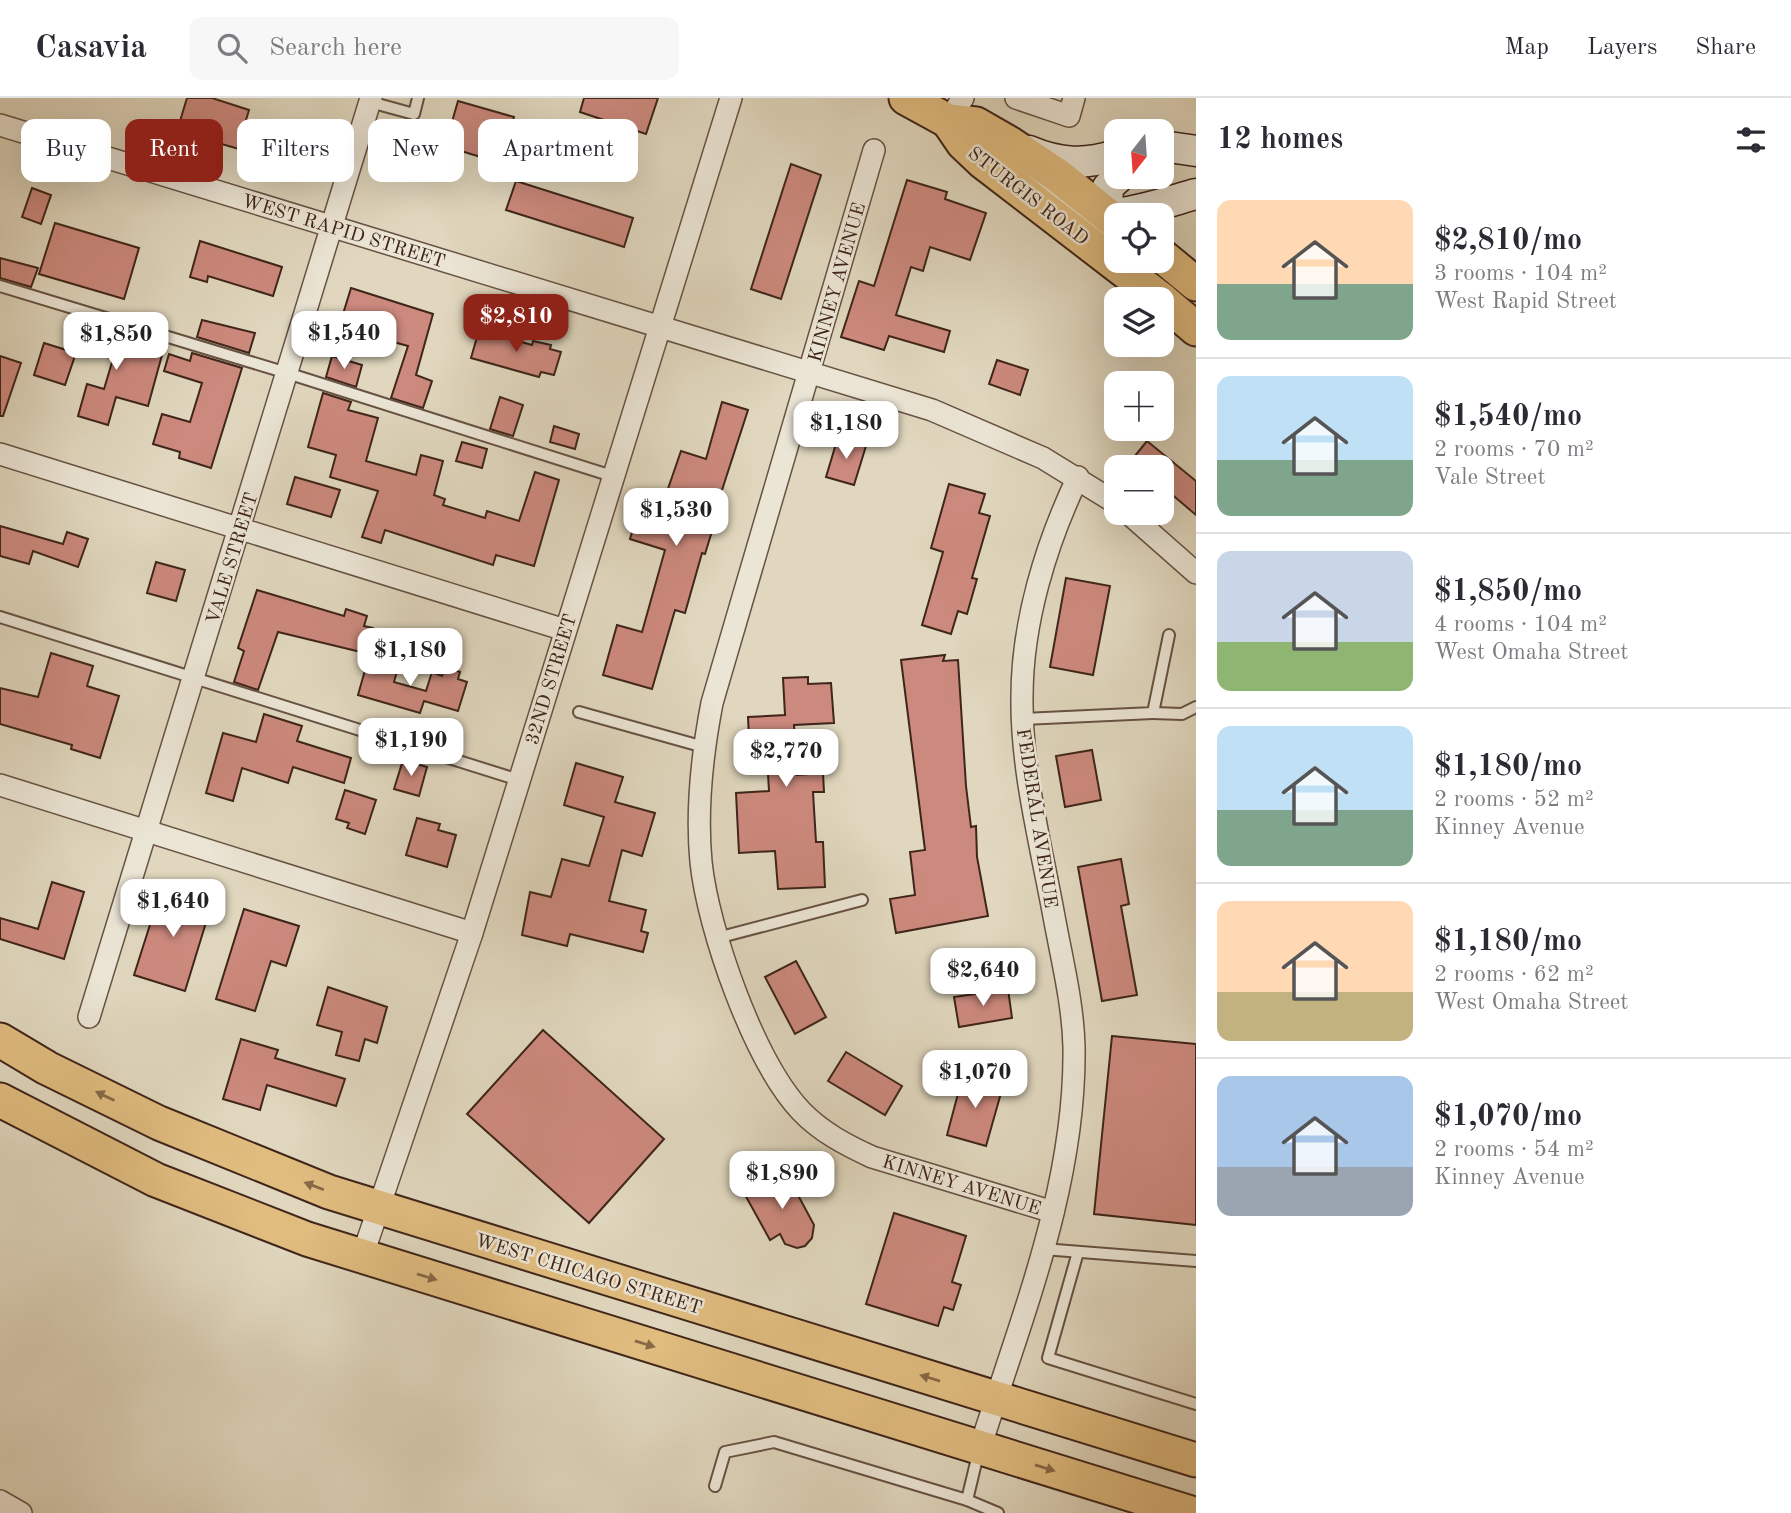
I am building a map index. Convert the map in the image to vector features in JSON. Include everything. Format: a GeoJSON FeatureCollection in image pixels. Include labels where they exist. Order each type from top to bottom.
{"type":"FeatureCollection","features":[{"type":"Feature","properties":{"kind":"main road"},"geometry":{"type":"LineString","coordinates":[[906,98],[958,121]]}},
{"type":"Feature","properties":{"kind":"main road","name":"STURGIS ROAD"},"geometry":{"type":"LineString","coordinates":[[958,121],[976,124],[1009,143],[1057,175],[1104,212]]}},
{"type":"Feature","properties":{"kind":"main road","name":"STURGIS ROAD"},"geometry":{"type":"LineString","coordinates":[[958,121],[1009,183],[1104,254]]}},
{"type":"Feature","properties":{"kind":"main road"},"geometry":{"type":"LineString","coordinates":[[1174,266],[1196,284]]}},
{"type":"Feature","properties":{"kind":"main road","name":"STURGIS ROAD"},"geometry":{"type":"LineString","coordinates":[[1128,273],[1145,287]]}},
{"type":"Feature","properties":{"kind":"main road","name":"STURGIS ROAD"},"geometry":{"type":"LineString","coordinates":[[1174,311],[1196,329]]}},
{"type":"Feature","properties":{"kind":"main road","name":"WEST CHICAGO STREET"},"geometry":{"type":"LineString","coordinates":[[6,1044],[136,1112],[217,1149],[378,1207],[1182,1456]]}},
{"type":"Feature","properties":{"kind":"main road"},"geometry":{"type":"LineString","coordinates":[[0,1100],[156,1180],[250,1218],[362,1257],[1191,1513]]}},
{"type":"Feature","properties":{"kind":"main road"},"geometry":{"type":"LineString","coordinates":[[156,1180],[239,1197],[328,1228],[347,1229],[364,1221],[378,1207]]}},
{"type":"Feature","properties":{"kind":"main road"},"geometry":{"type":"LineString","coordinates":[[362,1257],[387,1238],[409,1234],[501,1264],[594,1274]]}},
{"type":"Feature","properties":{"kind":"main road"},"geometry":{"type":"LineString","coordinates":[[778,1385],[865,1394],[943,1420],[966,1422],[983,1413],[995,1398]]}},
{"type":"Feature","properties":{"kind":"main road"},"geometry":{"type":"LineString","coordinates":[[980,1448],[1000,1433],[1024,1425],[1128,1454],[1182,1456]]}},
{"type":"Feature","properties":{"kind":"main road"},"geometry":{"type":"LineString","coordinates":[[1101,1485],[1166,1489],[1196,1498]]}},
{"type":"Feature","properties":{"kind":"street","name":"32ND STREET"},"geometry":{"type":"LineString","coordinates":[[362,1257],[472,933],[731,98]]}},
{"type":"Feature","properties":{"kind":"street"},"geometry":{"type":"LineString","coordinates":[[1016,98],[1069,116],[1074,98]]}},
{"type":"Feature","properties":{"kind":"street","name":"VALE STREET"},"geometry":{"type":"LineString","coordinates":[[89,1017],[370,100]]}},
{"type":"Feature","properties":{"kind":"street"},"geometry":{"type":"LineString","coordinates":[[958,121],[1002,162],[1077,211],[1104,217]]}},
{"type":"Feature","properties":{"kind":"street","name":"WEST RAPID STREET"},"geometry":{"type":"LineString","coordinates":[[0,125],[973,425],[1078,477],[1104,495]]}},
{"type":"Feature","properties":{"kind":"street"},"geometry":{"type":"LineString","coordinates":[[1009,143],[1062,162],[1089,162],[1104,158]]}},
{"type":"Feature","properties":{"kind":"street","name":"KINNEY AVENUE"},"geometry":{"type":"LineString","coordinates":[[874,150],[722,665],[704,747],[699,807],[701,863],[717,938],[743,1009],[785,1091],[821,1128],[845,1144],[902,1168],[1053,1212]]}},
{"type":"Feature","properties":{"kind":"street"},"geometry":{"type":"LineString","coordinates":[[1164,203],[1196,194]]}},
{"type":"Feature","properties":{"kind":"street"},"geometry":{"type":"LineString","coordinates":[[0,454],[565,630]]}},
{"type":"Feature","properties":{"kind":"street","name":"FEDERAL AVENUE"},"geometry":{"type":"LineString","coordinates":[[980,1448],[1043,1249],[1053,1212],[1072,1112],[1074,1045],[1070,1005],[1027,771],[1023,719],[1024,662],[1034,604],[1057,526],[1078,477]]}},
{"type":"Feature","properties":{"kind":"street"},"geometry":{"type":"LineString","coordinates":[[1142,525],[1196,573]]}},
{"type":"Feature","properties":{"kind":"street"},"geometry":{"type":"LineString","coordinates":[[0,785],[472,933]]}},
{"type":"Feature","properties":{"kind":"street"},"geometry":{"type":"LineString","coordinates":[[0,1501],[21,1513]]}},
{"type":"Feature","properties":{"kind":"lane"},"geometry":{"type":"LineString","coordinates":[[370,100],[414,114],[418,98]]}},
{"type":"Feature","properties":{"kind":"lane"},"geometry":{"type":"LineString","coordinates":[[0,286],[612,476]]}},
{"type":"Feature","properties":{"kind":"lane"},"geometry":{"type":"LineString","coordinates":[[0,617],[519,780]]}},
{"type":"Feature","properties":{"kind":"lane"},"geometry":{"type":"LineString","coordinates":[[1153,713],[1169,635]]}},
{"type":"Feature","properties":{"kind":"lane"},"geometry":{"type":"LineString","coordinates":[[1023,719],[1182,714],[1196,707]]}},
{"type":"Feature","properties":{"kind":"lane"},"geometry":{"type":"LineString","coordinates":[[579,712],[704,747]]}},
{"type":"Feature","properties":{"kind":"lane"},"geometry":{"type":"LineString","coordinates":[[717,938],[862,900]]}},
{"type":"Feature","properties":{"kind":"lane"},"geometry":{"type":"LineString","coordinates":[[1043,1249],[1196,1261]]}},
{"type":"Feature","properties":{"kind":"lane"},"geometry":{"type":"LineString","coordinates":[[1078,1252],[1048,1358],[1196,1404]]}},
{"type":"Feature","properties":{"kind":"lane"},"geometry":{"type":"LineString","coordinates":[[715,1486],[724,1452],[774,1442],[967,1500],[998,1513]]}},
{"type":"Feature","properties":{"kind":"lane"},"geometry":{"type":"LineString","coordinates":[[967,1500],[980,1448]]}},
{"type":"Feature","properties":{"kind":"building"},"geometry":{"type":"Polygon","coordinates":[[[187,98],[212,98],[249,110],[246,119],[237,119],[237,149],[223,144],[223,119],[181,119],[187,98]]]}},
{"type":"Feature","properties":{"kind":"building"},"geometry":{"type":"Polygon","coordinates":[[[584,98],[658,98],[646,134],[638,131],[638,119],[601,119],[580,112],[584,98]]]}},
{"type":"Feature","properties":{"kind":"building"},"geometry":{"type":"Polygon","coordinates":[[[458,101],[514,117],[478,119],[478,156],[464,152],[464,119],[453,119],[458,101]]]}},
{"type":"Feature","properties":{"kind":"building"},"geometry":{"type":"Polygon","coordinates":[[[791,164],[821,175],[781,299],[751,289],[791,164]]]}},
{"type":"Feature","properties":{"kind":"building"},"geometry":{"type":"Polygon","coordinates":[[[907,180],[947,192],[945,199],[986,213],[970,260],[930,247],[923,271],[911,267],[896,315],[950,331],[944,352],[889,336],[884,350],[841,337],[859,281],[874,286],[907,180]]]}},
{"type":"Feature","properties":{"kind":"building"},"geometry":{"type":"Polygon","coordinates":[[[516,182],[519,182],[633,218],[624,247],[506,210],[516,182]]]}},
{"type":"Feature","properties":{"kind":"building"},"geometry":{"type":"Polygon","coordinates":[[[32,188],[51,195],[41,224],[22,217],[32,188]]]}},
{"type":"Feature","properties":{"kind":"building"},"geometry":{"type":"Polygon","coordinates":[[[55,223],[139,248],[124,299],[39,274],[55,223]]]}},
{"type":"Feature","properties":{"kind":"building"},"geometry":{"type":"Polygon","coordinates":[[[200,241],[282,267],[273,296],[208,276],[207,282],[190,277],[200,241]]]}},
{"type":"Feature","properties":{"kind":"building"},"geometry":{"type":"Polygon","coordinates":[[[0,258],[38,268],[31,287],[0,278],[0,258]]]}},
{"type":"Feature","properties":{"kind":"building"},"geometry":{"type":"Polygon","coordinates":[[[351,288],[433,314],[416,375],[432,381],[423,408],[391,398],[408,346],[339,327],[351,288]]]}},
{"type":"Feature","properties":{"kind":"building"},"geometry":{"type":"Polygon","coordinates":[[[202,320],[255,333],[249,353],[197,337],[202,320]]]}},
{"type":"Feature","properties":{"kind":"building"},"geometry":{"type":"Polygon","coordinates":[[[74,321],[162,355],[148,406],[116,397],[108,425],[78,416],[87,384],[104,389],[113,359],[66,343],[74,321]]]}},
{"type":"Feature","properties":{"kind":"building"},"geometry":{"type":"Polygon","coordinates":[[[479,330],[532,345],[533,341],[551,345],[550,349],[561,352],[554,375],[541,372],[539,377],[471,358],[479,330]]]}},
{"type":"Feature","properties":{"kind":"building"},"geometry":{"type":"Polygon","coordinates":[[[44,343],[76,353],[65,385],[34,375],[44,343]]]}},
{"type":"Feature","properties":{"kind":"building"},"geometry":{"type":"Polygon","coordinates":[[[192,353],[242,368],[211,468],[179,458],[180,452],[153,444],[162,414],[190,422],[202,383],[164,371],[169,354],[190,361],[192,353]]]}},
{"type":"Feature","properties":{"kind":"building"},"geometry":{"type":"Polygon","coordinates":[[[0,356],[21,363],[3,416],[0,416],[0,356]]]}},
{"type":"Feature","properties":{"kind":"building"},"geometry":{"type":"Polygon","coordinates":[[[332,356],[362,365],[356,387],[326,377],[332,356]]]}},
{"type":"Feature","properties":{"kind":"building"},"geometry":{"type":"Polygon","coordinates":[[[997,360],[1028,370],[1020,395],[989,384],[997,360]]]}},
{"type":"Feature","properties":{"kind":"building"},"geometry":{"type":"Polygon","coordinates":[[[323,393],[351,402],[348,410],[378,418],[366,461],[416,475],[421,455],[443,461],[434,495],[445,499],[443,505],[485,518],[487,511],[519,521],[535,472],[559,480],[534,566],[496,555],[493,565],[385,530],[381,543],[362,537],[378,491],[330,477],[336,455],[308,447],[323,393]]]}},
{"type":"Feature","properties":{"kind":"building"},"geometry":{"type":"Polygon","coordinates":[[[500,397],[523,405],[513,436],[490,429],[500,397]]]}},
{"type":"Feature","properties":{"kind":"building"},"geometry":{"type":"Polygon","coordinates":[[[722,402],[748,410],[685,613],[675,610],[652,689],[603,675],[617,625],[642,632],[665,550],[630,539],[642,499],[662,506],[681,451],[706,459],[722,402]]]}},
{"type":"Feature","properties":{"kind":"building"},"geometry":{"type":"Polygon","coordinates":[[[554,426],[579,434],[575,449],[550,442],[554,426]]]}},
{"type":"Feature","properties":{"kind":"building"},"geometry":{"type":"Polygon","coordinates":[[[838,437],[866,446],[854,485],[826,477],[838,437]]]}},
{"type":"Feature","properties":{"kind":"building"},"geometry":{"type":"Polygon","coordinates":[[[1147,441],[1164,455],[1136,455],[1147,441]]]}},
{"type":"Feature","properties":{"kind":"building"},"geometry":{"type":"Polygon","coordinates":[[[462,442],[487,449],[482,468],[456,461],[462,442]]]}},
{"type":"Feature","properties":{"kind":"building"},"geometry":{"type":"Polygon","coordinates":[[[1174,463],[1196,481],[1196,515],[1174,496],[1174,463]]]}},
{"type":"Feature","properties":{"kind":"building"},"geometry":{"type":"Polygon","coordinates":[[[295,477],[340,490],[331,517],[287,504],[295,477]]]}},
{"type":"Feature","properties":{"kind":"building"},"geometry":{"type":"Polygon","coordinates":[[[949,484],[985,494],[979,513],[990,516],[972,578],[977,579],[967,614],[958,611],[951,634],[922,625],[943,552],[931,548],[949,484]]]}},
{"type":"Feature","properties":{"kind":"building"},"geometry":{"type":"Polygon","coordinates":[[[0,526],[63,544],[67,532],[88,539],[78,567],[33,551],[29,564],[0,556],[0,526]]]}},
{"type":"Feature","properties":{"kind":"building"},"geometry":{"type":"Polygon","coordinates":[[[156,562],[185,570],[176,601],[147,593],[156,562]]]}},
{"type":"Feature","properties":{"kind":"building"},"geometry":{"type":"Polygon","coordinates":[[[1066,578],[1110,586],[1093,675],[1050,667],[1066,578]]]}},
{"type":"Feature","properties":{"kind":"building"},"geometry":{"type":"Polygon","coordinates":[[[257,590],[344,616],[346,609],[367,616],[364,626],[373,628],[365,653],[278,632],[258,690],[234,682],[244,651],[238,648],[257,590]]]}},
{"type":"Feature","properties":{"kind":"building"},"geometry":{"type":"Polygon","coordinates":[[[51,653],[93,666],[87,686],[119,696],[100,758],[71,749],[72,745],[0,724],[0,688],[38,697],[51,653]]]}},
{"type":"Feature","properties":{"kind":"building"},"geometry":{"type":"Polygon","coordinates":[[[945,655],[943,661],[958,660],[966,786],[971,827],[976,826],[977,857],[988,916],[896,933],[890,899],[915,895],[910,852],[925,850],[901,660],[945,655]]]}},
{"type":"Feature","properties":{"kind":"building"},"geometry":{"type":"Polygon","coordinates":[[[369,656],[399,664],[394,682],[426,691],[432,672],[442,676],[445,667],[460,672],[458,679],[467,682],[458,711],[424,701],[420,713],[358,695],[369,656]]]}},
{"type":"Feature","properties":{"kind":"building"},"geometry":{"type":"Polygon","coordinates":[[[808,677],[808,684],[831,683],[834,723],[794,725],[797,775],[823,773],[824,792],[813,792],[816,842],[823,842],[825,887],[778,889],[775,851],[739,853],[736,793],[769,791],[767,757],[744,758],[743,738],[749,738],[748,717],[785,715],[783,678],[808,677]]]}},
{"type":"Feature","properties":{"kind":"building"},"geometry":{"type":"Polygon","coordinates":[[[264,714],[302,726],[297,741],[351,758],[344,783],[293,767],[288,783],[242,768],[233,801],[206,793],[223,733],[256,742],[264,714]]]}},
{"type":"Feature","properties":{"kind":"building"},"geometry":{"type":"Polygon","coordinates":[[[1092,750],[1101,800],[1065,807],[1056,756],[1092,750]]]}},
{"type":"Feature","properties":{"kind":"building"},"geometry":{"type":"Polygon","coordinates":[[[403,760],[427,767],[419,796],[394,789],[403,760]]]}},
{"type":"Feature","properties":{"kind":"building"},"geometry":{"type":"Polygon","coordinates":[[[576,763],[623,777],[615,802],[655,813],[642,856],[622,850],[609,901],[646,910],[641,931],[648,933],[643,952],[570,934],[567,946],[522,935],[530,892],[551,897],[562,859],[589,866],[604,817],[564,805],[576,763]]]}},
{"type":"Feature","properties":{"kind":"building"},"geometry":{"type":"Polygon","coordinates":[[[345,790],[376,800],[365,834],[347,828],[349,823],[336,819],[345,790]]]}},
{"type":"Feature","properties":{"kind":"building"},"geometry":{"type":"Polygon","coordinates":[[[417,818],[440,824],[438,830],[456,835],[447,867],[406,855],[417,818]]]}},
{"type":"Feature","properties":{"kind":"building"},"geometry":{"type":"Polygon","coordinates":[[[1121,859],[1129,904],[1121,906],[1137,995],[1102,1001],[1078,867],[1121,859]]]}},
{"type":"Feature","properties":{"kind":"building"},"geometry":{"type":"Polygon","coordinates":[[[52,882],[84,892],[64,959],[0,939],[0,918],[38,929],[52,882]]]}},
{"type":"Feature","properties":{"kind":"building"},"geometry":{"type":"Polygon","coordinates":[[[162,887],[212,903],[185,991],[134,975],[162,887]]]}},
{"type":"Feature","properties":{"kind":"building"},"geometry":{"type":"Polygon","coordinates":[[[244,909],[299,926],[286,966],[271,961],[255,1011],[216,999],[244,909]]]}},
{"type":"Feature","properties":{"kind":"building"},"geometry":{"type":"Polygon","coordinates":[[[796,961],[826,1017],[795,1034],[765,977],[796,961]]]}},
{"type":"Feature","properties":{"kind":"building"},"geometry":{"type":"Polygon","coordinates":[[[328,987],[387,1007],[377,1043],[365,1039],[359,1061],[336,1055],[342,1032],[317,1025],[328,987]]]}},
{"type":"Feature","properties":{"kind":"building"},"geometry":{"type":"Polygon","coordinates":[[[1008,989],[1012,1018],[959,1027],[954,997],[1008,989]]]}},
{"type":"Feature","properties":{"kind":"building"},"geometry":{"type":"Polygon","coordinates":[[[543,1030],[664,1139],[589,1223],[467,1114],[543,1030]]]}},
{"type":"Feature","properties":{"kind":"building"},"geometry":{"type":"Polygon","coordinates":[[[1112,1036],[1196,1044],[1196,1225],[1094,1214],[1112,1036]]]}},
{"type":"Feature","properties":{"kind":"building"},"geometry":{"type":"Polygon","coordinates":[[[241,1039],[278,1050],[275,1058],[345,1079],[336,1106],[267,1085],[260,1110],[223,1099],[241,1039]]]}},
{"type":"Feature","properties":{"kind":"building"},"geometry":{"type":"Polygon","coordinates":[[[846,1052],[902,1086],[885,1115],[828,1081],[846,1052]]]}},
{"type":"Feature","properties":{"kind":"building"},"geometry":{"type":"Polygon","coordinates":[[[963,1075],[1003,1086],[986,1146],[947,1135],[963,1075]]]}},
{"type":"Feature","properties":{"kind":"building"},"geometry":{"type":"Polygon","coordinates":[[[785,1171],[814,1225],[812,1238],[805,1246],[797,1248],[785,1244],[780,1234],[770,1240],[744,1193],[785,1171]]]}},
{"type":"Feature","properties":{"kind":"building"},"geometry":{"type":"Polygon","coordinates":[[[894,1213],[966,1236],[952,1282],[961,1285],[953,1310],[944,1307],[938,1326],[866,1304],[894,1213]]]}}]}
